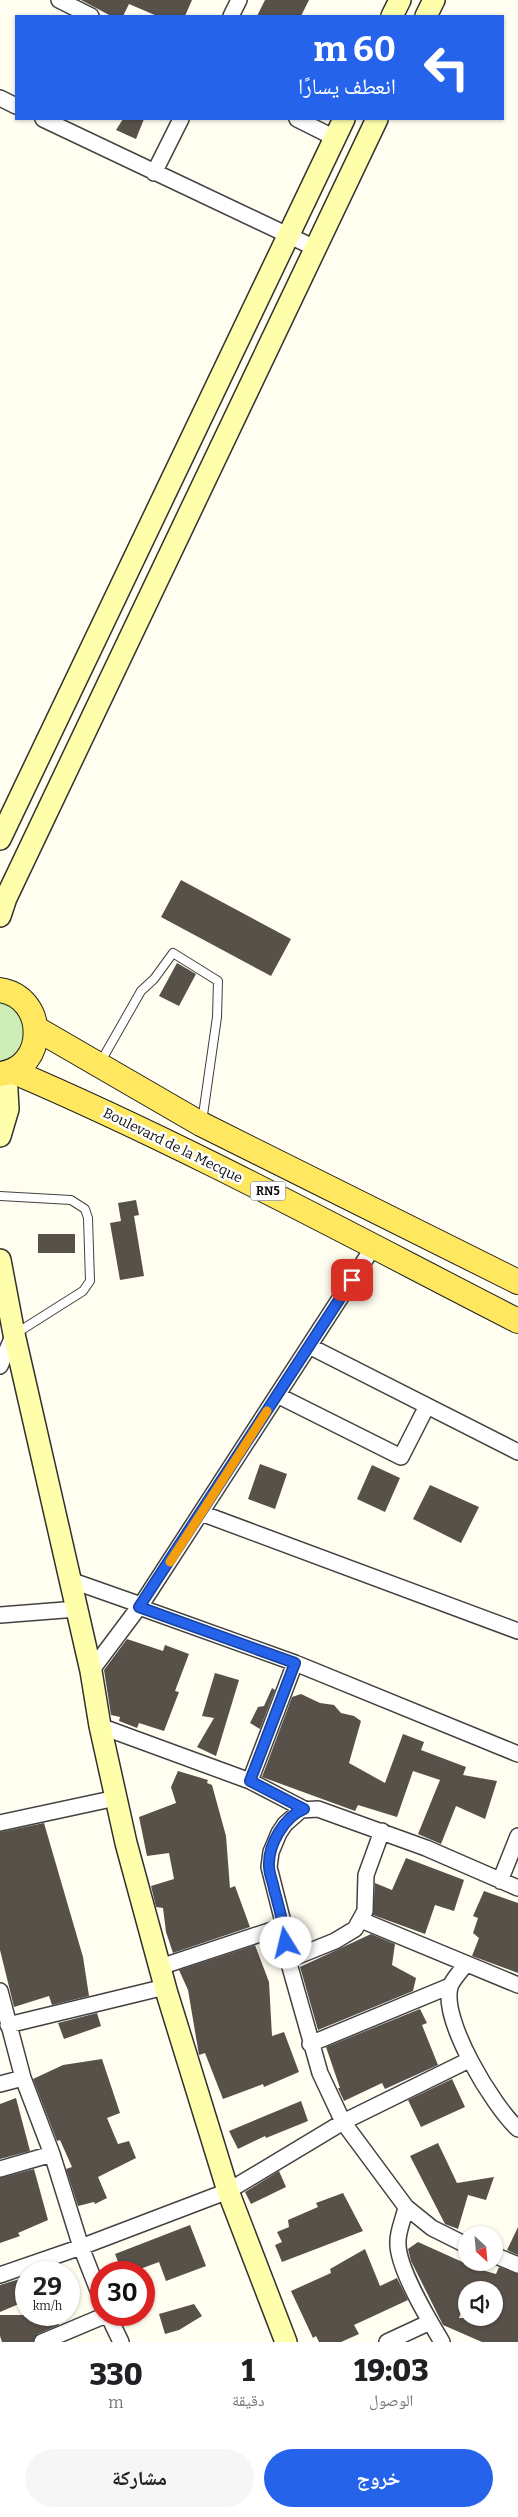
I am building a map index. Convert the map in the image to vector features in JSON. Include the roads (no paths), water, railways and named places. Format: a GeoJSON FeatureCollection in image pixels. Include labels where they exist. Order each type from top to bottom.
{"type":"FeatureCollection","features":[{"type":"Feature","properties":{"kind":"main road"},"geometry":{"type":"LineString","coordinates":[[2,987],[18,996],[28,1005],[37,1029],[36,1042],[31,1054],[22,1064],[6,1073]]}},
{"type":"Feature","properties":{"kind":"main road","name":"RN5"},"geometry":{"type":"LineString","coordinates":[[37,1029],[201,1124],[518,1282]]}},
{"type":"Feature","properties":{"kind":"main road","name":"Boulevard de la Mecque"},"geometry":{"type":"LineString","coordinates":[[6,1073],[86,1103],[272,1193],[518,1320]]}},
{"type":"Feature","properties":{"kind":"street"},"geometry":{"type":"LineString","coordinates":[[59,0],[90,15]]}},
{"type":"Feature","properties":{"kind":"street"},"geometry":{"type":"LineString","coordinates":[[232,15],[239,0]]}},
{"type":"Feature","properties":{"kind":"street"},"geometry":{"type":"LineString","coordinates":[[392,15],[400,0]]}},
{"type":"Feature","properties":{"kind":"street"},"geometry":{"type":"LineString","coordinates":[[426,15],[434,0]]}},
{"type":"Feature","properties":{"kind":"street"},"geometry":{"type":"LineString","coordinates":[[0,98],[15,106]]}},
{"type":"Feature","properties":{"kind":"street"},"geometry":{"type":"LineString","coordinates":[[45,120],[315,248]]}},
{"type":"Feature","properties":{"kind":"street"},"geometry":{"type":"LineString","coordinates":[[154,173],[180,120]]}},
{"type":"Feature","properties":{"kind":"street"},"geometry":{"type":"LineString","coordinates":[[299,120],[335,138]]}},
{"type":"Feature","properties":{"kind":"street"},"geometry":{"type":"LineString","coordinates":[[0,839],[344,120]]}},
{"type":"Feature","properties":{"kind":"street"},"geometry":{"type":"LineString","coordinates":[[0,916],[6,898],[377,120]]}},
{"type":"Feature","properties":{"kind":"street"},"geometry":{"type":"LineString","coordinates":[[0,1136],[8,1109],[6,1073]]}},
{"type":"Feature","properties":{"kind":"street"},"geometry":{"type":"LineString","coordinates":[[91,1671],[140,1606],[374,1246]]}},
{"type":"Feature","properties":{"kind":"street"},"geometry":{"type":"LineString","coordinates":[[0,1260],[14,1334],[91,1671],[100,1726],[126,1843],[163,1977],[228,2191],[286,2342]]}},
{"type":"Feature","properties":{"kind":"street"},"geometry":{"type":"LineString","coordinates":[[0,1366],[14,1334]]}},
{"type":"Feature","properties":{"kind":"street"},"geometry":{"type":"LineString","coordinates":[[309,1346],[518,1452]]}},
{"type":"Feature","properties":{"kind":"street"},"geometry":{"type":"LineString","coordinates":[[277,1395],[402,1457],[427,1406]]}},
{"type":"Feature","properties":{"kind":"street"},"geometry":{"type":"LineString","coordinates":[[201,1513],[518,1631]]}},
{"type":"Feature","properties":{"kind":"street"},"geometry":{"type":"LineString","coordinates":[[70,1580],[295,1663],[518,1754]]}},
{"type":"Feature","properties":{"kind":"street"},"geometry":{"type":"LineString","coordinates":[[0,1615],[77,1609]]}},
{"type":"Feature","properties":{"kind":"street"},"geometry":{"type":"LineString","coordinates":[[250,1781],[295,1663]]}},
{"type":"Feature","properties":{"kind":"street"},"geometry":{"type":"LineString","coordinates":[[100,1726],[250,1781],[304,1809],[327,1811],[382,1831],[518,1888]]}},
{"type":"Feature","properties":{"kind":"street"},"geometry":{"type":"LineString","coordinates":[[0,1824],[116,1798]]}},
{"type":"Feature","properties":{"kind":"street"},"geometry":{"type":"LineString","coordinates":[[304,1809],[297,1812],[285,1824],[271,1852],[269,1867],[284,1926],[288,1960],[310,2044],[320,2074],[343,2122],[406,2207],[432,2228],[458,2241]]}},
{"type":"Feature","properties":{"kind":"street"},"geometry":{"type":"LineString","coordinates":[[288,1960],[348,1935],[361,1920],[365,1911],[366,1875],[382,1831]]}},
{"type":"Feature","properties":{"kind":"street"},"geometry":{"type":"LineString","coordinates":[[500,1881],[518,1836]]}},
{"type":"Feature","properties":{"kind":"street"},"geometry":{"type":"LineString","coordinates":[[361,1920],[465,1965],[518,1985]]}},
{"type":"Feature","properties":{"kind":"street"},"geometry":{"type":"LineString","coordinates":[[8,2025],[163,1977],[284,1926]]}},
{"type":"Feature","properties":{"kind":"street"},"geometry":{"type":"LineString","coordinates":[[310,2044],[450,1986],[465,1965]]}},
{"type":"Feature","properties":{"kind":"street"},"geometry":{"type":"LineString","coordinates":[[450,1986],[451,2015],[469,2060],[512,2124],[518,2129]]}},
{"type":"Feature","properties":{"kind":"street"},"geometry":{"type":"LineString","coordinates":[[1,1995],[23,2078],[52,2154],[90,2270]]}},
{"type":"Feature","properties":{"kind":"street"},"geometry":{"type":"LineString","coordinates":[[0,2275],[81,2247],[228,2191],[343,2122],[469,2060]]}},
{"type":"Feature","properties":{"kind":"street"},"geometry":{"type":"LineString","coordinates":[[0,2084],[23,2078]]}},
{"type":"Feature","properties":{"kind":"street"},"geometry":{"type":"LineString","coordinates":[[0,2169],[52,2154]]}},
{"type":"Feature","properties":{"kind":"street"},"geometry":{"type":"LineString","coordinates":[[406,2207],[397,2241],[404,2266],[430,2322],[442,2342]]}},
{"type":"Feature","properties":{"kind":"street"},"geometry":{"type":"LineString","coordinates":[[503,2258],[518,2264]]}},
{"type":"Feature","properties":{"kind":"street"},"geometry":{"type":"LineString","coordinates":[[42,2342],[90,2322]]}},
{"type":"Feature","properties":{"kind":"street"},"geometry":{"type":"LineString","coordinates":[[387,2342],[430,2322]]}},
{"type":"Feature","properties":{"kind":"street"},"geometry":{"type":"LineString","coordinates":[[113,2326],[121,2342]]}},
{"type":"Feature","properties":{"kind":"lane"},"geometry":{"type":"LineString","coordinates":[[99,1065],[141,991],[154,979],[173,952],[218,981],[217,1017],[201,1124]]}},
{"type":"Feature","properties":{"kind":"lane"},"geometry":{"type":"LineString","coordinates":[[0,1196],[71,1200],[85,1209],[88,1218],[90,1281],[83,1291],[14,1334]]}}]}
